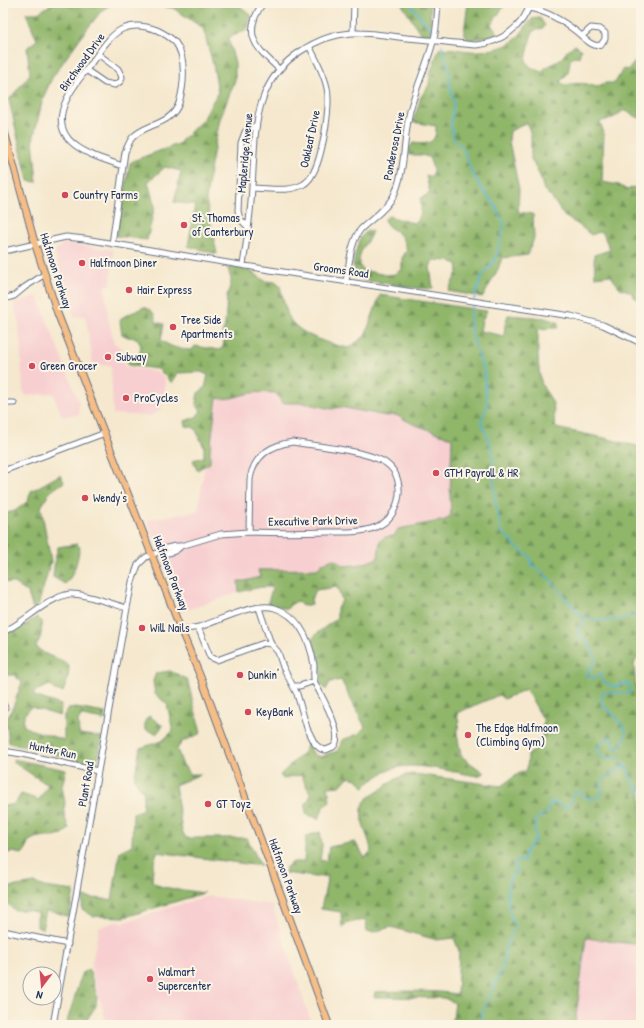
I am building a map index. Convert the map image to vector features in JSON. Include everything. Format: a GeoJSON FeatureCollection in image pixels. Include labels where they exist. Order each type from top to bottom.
{"type":"FeatureCollection","features":[{"type":"Feature","properties":{"kind":"main road","name":"Halfmoon Parkway"},"geometry":{"type":"LineString","coordinates":[[3,126],[35,244],[57,312],[180,630],[203,683],[329,1025]]}},
{"type":"Feature","properties":{"kind":"street"},"geometry":{"type":"LineString","coordinates":[[263,3],[257,12],[253,24],[253,36],[258,49],[279,70]]}},
{"type":"Feature","properties":{"kind":"street"},"geometry":{"type":"LineString","coordinates":[[353,33],[354,3]]}},
{"type":"Feature","properties":{"kind":"street","name":"Ponderosa Drive"},"geometry":{"type":"LineString","coordinates":[[346,281],[353,246],[357,235],[387,206],[394,196],[400,174],[410,112],[415,92],[434,41],[438,3]]}},
{"type":"Feature","properties":{"kind":"street"},"geometry":{"type":"LineString","coordinates":[[530,6],[552,16],[582,36],[590,44],[601,46],[605,39],[605,32],[600,29],[591,28],[582,36]]}},
{"type":"Feature","properties":{"kind":"street","name":"Mapleridge Avenue"},"geometry":{"type":"LineString","coordinates":[[243,265],[252,188],[256,125],[263,95],[271,80],[279,70],[296,54],[322,40],[353,33],[368,33],[476,45],[487,44],[503,38],[510,32],[530,6]]}},
{"type":"Feature","properties":{"kind":"street","name":"Birchwood Drive"},"geometry":{"type":"LineString","coordinates":[[112,244],[125,152],[131,139],[140,132],[164,121],[176,110],[181,93],[183,78],[180,51],[174,40],[162,32],[141,25],[124,28],[118,31],[98,54],[79,79],[65,102],[61,118],[63,130],[68,139],[80,150],[123,166]]}},
{"type":"Feature","properties":{"kind":"street","name":"Oakleaf Drive"},"geometry":{"type":"LineString","coordinates":[[252,188],[282,189],[296,187],[309,180],[317,163],[326,125],[328,94],[321,70],[309,46]]}},
{"type":"Feature","properties":{"kind":"street"},"geometry":{"type":"LineString","coordinates":[[86,70],[105,83],[115,85],[121,81],[122,77],[118,69],[98,54]]}},
{"type":"Feature","properties":{"kind":"street"},"geometry":{"type":"LineString","coordinates":[[248,227],[240,219],[238,211],[241,143],[246,132],[256,125]]}},
{"type":"Feature","properties":{"kind":"street","name":"Grooms Road"},"geometry":{"type":"LineString","coordinates":[[3,250],[9,250],[66,237],[85,239],[572,316],[603,325],[641,343]]}},
{"type":"Feature","properties":{"kind":"street"},"geometry":{"type":"LineString","coordinates":[[3,299],[14,296],[45,274]]}},
{"type":"Feature","properties":{"kind":"street"},"geometry":{"type":"LineString","coordinates":[[3,404],[14,403]]}},
{"type":"Feature","properties":{"kind":"street"},"geometry":{"type":"LineString","coordinates":[[3,471],[105,433]]}},
{"type":"Feature","properties":{"kind":"street","name":"Executive Park Drive"},"geometry":{"type":"LineString","coordinates":[[152,555],[164,549],[221,534],[249,532],[347,532],[377,527],[388,519],[395,509],[399,491],[397,478],[392,468],[387,463],[370,456],[293,442],[284,443],[273,447],[261,455],[256,461],[251,472],[249,532]]}},
{"type":"Feature","properties":{"kind":"street","name":"Plant Road"},"geometry":{"type":"LineString","coordinates":[[53,1025],[127,608],[136,570],[141,562],[152,555]]}},
{"type":"Feature","properties":{"kind":"street"},"geometry":{"type":"LineString","coordinates":[[3,632],[21,623],[52,601],[61,596],[70,594],[86,596],[127,608]]}},
{"type":"Feature","properties":{"kind":"street"},"geometry":{"type":"LineString","coordinates":[[180,630],[198,627],[245,610],[259,608],[269,607],[281,611],[293,618],[306,638],[311,651],[314,666],[314,681],[323,697],[337,733],[336,746],[326,750],[321,749],[315,744],[297,694],[283,667],[278,652],[271,644],[259,608]]}},
{"type":"Feature","properties":{"kind":"street"},"geometry":{"type":"LineString","coordinates":[[198,627],[210,657],[217,660],[264,643],[271,644]]}},
{"type":"Feature","properties":{"kind":"street"},"geometry":{"type":"LineString","coordinates":[[293,686],[300,686],[314,681]]}},
{"type":"Feature","properties":{"kind":"street"},"geometry":{"type":"LineString","coordinates":[[3,703],[5,708],[3,713]]}},
{"type":"Feature","properties":{"kind":"street","name":"Hunter Run"},"geometry":{"type":"LineString","coordinates":[[3,751],[98,771]]}},
{"type":"Feature","properties":{"kind":"street"},"geometry":{"type":"LineString","coordinates":[[3,931],[68,944]]}},
{"type":"Feature","properties":{"kind":"shaded area"},"geometry":{"type":"Polygon","coordinates":[[[63,243],[113,250],[111,284],[105,286],[108,318],[114,343],[122,349],[125,367],[158,372],[165,379],[165,394],[160,411],[150,416],[113,414],[111,366],[93,364],[85,316],[74,317],[55,252],[63,243]]]}},
{"type":"Feature","properties":{"kind":"shaded area"},"geometry":{"type":"Polygon","coordinates":[[[36,296],[39,299],[79,403],[79,414],[62,417],[53,393],[26,396],[23,391],[19,325],[14,303],[36,296]]]}},
{"type":"Feature","properties":{"kind":"shaded area"},"geometry":{"type":"Polygon","coordinates":[[[253,392],[276,393],[294,402],[332,409],[340,407],[386,416],[396,415],[413,424],[453,438],[450,495],[451,515],[445,520],[398,529],[394,536],[385,537],[381,541],[378,558],[362,564],[344,566],[322,564],[318,569],[258,570],[260,577],[245,581],[238,581],[239,592],[182,612],[147,520],[198,511],[205,465],[210,463],[210,450],[217,398],[225,400],[233,396],[253,392]]]}},
{"type":"Feature","properties":{"kind":"shaded area"},"geometry":{"type":"Polygon","coordinates":[[[208,896],[272,905],[312,1025],[107,1025],[91,967],[99,928],[120,920],[122,923],[208,896]]]}},
{"type":"Feature","properties":{"kind":"shaded area"},"geometry":{"type":"Polygon","coordinates":[[[586,938],[641,945],[641,1025],[575,1025],[586,938]]]}},
{"type":"Feature","properties":{"kind":"green space"},"geometry":{"type":"Polygon","coordinates":[[[53,3],[114,3],[102,10],[52,78],[43,98],[33,140],[37,182],[28,181],[9,100],[30,74],[27,48],[37,40],[26,13],[38,13],[53,3]]]}},
{"type":"Feature","properties":{"kind":"green space"},"geometry":{"type":"Polygon","coordinates":[[[138,3],[236,3],[251,15],[247,30],[228,38],[235,63],[235,80],[220,119],[211,164],[206,200],[217,254],[188,246],[195,205],[174,202],[181,171],[165,167],[148,182],[155,206],[147,240],[116,236],[130,163],[178,144],[203,119],[218,92],[213,64],[203,28],[173,8],[138,3]]]}},
{"type":"Feature","properties":{"kind":"green space"},"geometry":{"type":"Polygon","coordinates":[[[401,3],[430,3],[431,35],[422,36],[401,3]]]}},
{"type":"Feature","properties":{"kind":"green space"},"geometry":{"type":"Polygon","coordinates":[[[468,3],[506,3],[491,25],[499,33],[468,40],[464,32],[468,3]]]}},
{"type":"Feature","properties":{"kind":"green space"},"geometry":{"type":"Polygon","coordinates":[[[540,18],[545,26],[541,29],[534,30],[531,36],[526,60],[529,66],[541,72],[560,59],[575,45],[581,49],[579,57],[575,56],[570,60],[568,72],[560,82],[565,85],[581,83],[596,87],[605,83],[615,83],[623,69],[628,70],[641,55],[641,118],[624,110],[615,117],[600,122],[604,133],[602,182],[619,185],[627,190],[637,186],[641,201],[641,301],[634,297],[631,292],[620,288],[610,275],[595,277],[594,255],[610,250],[602,231],[591,235],[579,225],[564,216],[552,198],[544,190],[540,176],[531,159],[531,135],[527,123],[510,131],[509,141],[519,189],[518,212],[533,214],[534,238],[528,255],[502,258],[498,269],[483,297],[448,291],[458,271],[457,264],[450,261],[433,260],[430,267],[433,289],[415,288],[363,280],[355,272],[353,265],[361,237],[367,231],[372,231],[360,254],[359,259],[362,270],[386,275],[395,274],[402,269],[402,258],[407,250],[400,235],[384,220],[388,216],[415,223],[421,212],[420,199],[430,193],[426,176],[433,176],[433,169],[429,157],[409,155],[409,149],[413,143],[427,143],[430,142],[435,136],[436,126],[413,122],[421,97],[429,85],[430,74],[439,49],[450,48],[475,51],[500,47],[516,39],[532,19],[540,18]]]}},
{"type":"Feature","properties":{"kind":"green space"},"geometry":{"type":"Polygon","coordinates":[[[228,268],[249,270],[265,281],[275,282],[280,286],[287,313],[291,321],[296,326],[318,339],[334,345],[349,348],[365,336],[380,295],[487,311],[482,320],[480,331],[504,336],[508,315],[545,318],[558,322],[558,328],[538,329],[540,378],[543,388],[553,404],[556,428],[641,447],[641,651],[634,664],[637,699],[641,700],[641,945],[586,938],[575,1025],[452,1025],[455,1003],[444,998],[374,997],[375,992],[427,991],[457,994],[459,951],[454,938],[437,940],[391,927],[373,932],[367,932],[366,920],[349,922],[342,927],[341,912],[321,909],[328,876],[315,877],[285,873],[286,867],[293,862],[304,862],[306,836],[320,832],[322,845],[320,861],[327,860],[329,847],[355,842],[365,858],[371,851],[363,822],[362,809],[364,804],[369,797],[397,778],[414,774],[501,786],[518,774],[527,770],[528,755],[536,749],[544,721],[526,689],[504,699],[499,695],[457,713],[459,723],[457,733],[461,756],[484,773],[478,776],[428,767],[408,766],[395,768],[385,772],[364,787],[357,779],[348,777],[340,786],[328,787],[330,802],[324,805],[319,819],[306,814],[306,804],[311,795],[301,775],[283,779],[280,775],[305,751],[308,743],[314,755],[322,757],[338,751],[342,740],[358,734],[365,727],[341,680],[330,682],[326,690],[321,684],[320,669],[312,639],[337,618],[337,608],[342,601],[337,587],[316,590],[311,599],[312,604],[302,606],[297,601],[290,605],[287,609],[267,605],[272,589],[271,587],[261,587],[239,592],[238,581],[245,581],[260,577],[258,570],[317,569],[322,564],[333,559],[340,562],[344,566],[362,564],[378,558],[380,541],[385,537],[394,536],[398,529],[445,520],[451,515],[450,495],[452,438],[413,424],[396,415],[386,416],[340,407],[332,409],[303,403],[282,403],[276,393],[251,393],[229,398],[217,398],[210,450],[210,463],[197,470],[193,460],[204,457],[204,447],[195,428],[186,426],[185,421],[196,417],[201,411],[196,404],[198,393],[205,388],[208,375],[201,372],[177,373],[172,383],[158,369],[128,365],[128,356],[139,356],[141,346],[137,338],[128,337],[122,334],[120,321],[123,317],[144,307],[153,313],[156,322],[164,324],[161,340],[164,342],[176,348],[192,350],[195,346],[219,350],[223,347],[224,340],[222,334],[225,325],[227,296],[231,283],[228,268]]]}},
{"type":"Feature","properties":{"kind":"green space"},"geometry":{"type":"Polygon","coordinates":[[[60,475],[64,482],[50,492],[41,507],[51,561],[38,606],[33,609],[28,593],[14,583],[3,582],[3,514],[15,511],[28,501],[31,491],[60,475]]]}},
{"type":"Feature","properties":{"kind":"green space"},"geometry":{"type":"Polygon","coordinates":[[[77,544],[80,548],[75,567],[65,584],[53,577],[58,547],[77,544]]]}},
{"type":"Feature","properties":{"kind":"green space"},"geometry":{"type":"Polygon","coordinates":[[[37,617],[41,621],[41,631],[36,646],[44,653],[61,660],[69,666],[68,679],[63,692],[55,690],[50,685],[35,691],[34,696],[61,705],[60,716],[31,707],[24,715],[23,725],[29,729],[64,740],[64,715],[68,709],[76,708],[105,713],[104,720],[82,716],[78,720],[79,734],[102,737],[97,765],[9,743],[6,720],[13,707],[22,682],[14,675],[3,675],[3,635],[19,628],[37,617]]]}},
{"type":"Feature","properties":{"kind":"green space"},"geometry":{"type":"Polygon","coordinates":[[[170,671],[187,679],[201,733],[182,742],[177,749],[182,763],[190,774],[201,774],[175,785],[182,831],[186,838],[247,838],[261,866],[157,852],[153,866],[152,881],[162,887],[204,893],[125,917],[93,916],[82,909],[83,897],[112,900],[120,851],[132,845],[133,813],[142,810],[144,793],[134,779],[140,748],[162,741],[173,731],[167,704],[155,694],[153,681],[156,673],[170,671]]]}},
{"type":"Feature","properties":{"kind":"green space"},"geometry":{"type":"Polygon","coordinates":[[[149,716],[163,726],[156,734],[145,729],[145,721],[149,716]]]}},
{"type":"Feature","properties":{"kind":"green space"},"geometry":{"type":"Polygon","coordinates":[[[13,759],[66,770],[62,786],[65,802],[64,815],[69,829],[58,836],[39,837],[28,842],[26,849],[22,854],[12,852],[3,854],[3,806],[15,804],[21,794],[39,800],[48,785],[13,762],[13,759]]]}},
{"type":"Feature","properties":{"kind":"green space"},"geometry":{"type":"Polygon","coordinates":[[[35,883],[44,887],[74,891],[69,917],[46,911],[42,929],[37,927],[37,913],[28,910],[14,910],[8,904],[3,903],[3,886],[11,887],[35,883]]]}},
{"type":"Feature","properties":{"kind":"green space"},"geometry":{"type":"Polygon","coordinates":[[[88,969],[97,996],[96,1006],[83,1025],[66,1025],[82,973],[88,969]]]}},
{"type":"Feature","properties":{"kind":"waterway"},"geometry":{"type":"LineString","coordinates":[[409,3],[432,30]]}},
{"type":"Feature","properties":{"kind":"waterway"},"geometry":{"type":"LineString","coordinates":[[442,45],[449,70],[450,85],[454,103],[451,125],[454,139],[464,150],[471,171],[482,189],[495,205],[504,224],[495,260],[482,276],[474,300]]}},
{"type":"Feature","properties":{"kind":"waterway"},"geometry":{"type":"LineString","coordinates":[[473,303],[470,319],[472,336],[484,371],[487,407],[481,421],[489,440],[493,459],[495,499],[502,533],[510,539],[516,547],[529,556],[532,565],[553,583],[583,617],[577,633],[589,644],[596,658],[593,666],[587,670],[588,676],[594,678],[600,673],[602,681],[614,687],[625,683],[630,686],[630,693],[603,692],[601,698],[604,707],[613,714],[626,729],[626,732],[623,743],[617,749],[613,747],[614,741],[610,737],[602,742],[597,748],[600,756],[604,758],[619,757],[626,765],[633,783],[641,793]]}},
{"type":"Feature","properties":{"kind":"waterway"},"geometry":{"type":"LineString","coordinates":[[584,617],[596,620],[616,620],[641,616]]}},
{"type":"Feature","properties":{"kind":"waterway"},"geometry":{"type":"LineString","coordinates":[[479,1025],[483,1011],[502,968],[505,956],[505,946],[515,928],[510,914],[507,895],[511,875],[514,875],[517,870],[513,866],[519,860],[524,861],[527,850],[535,841],[536,821],[542,815],[547,813],[550,804],[553,802],[566,808],[570,805],[574,793],[576,792],[589,799],[599,798],[602,794],[601,784],[604,777],[610,775],[616,770],[626,767]]}},
{"type":"Feature","properties":{"kind":"place","name":"Country Farms"},"geometry":{"type":"Point","coordinates":[65,195]}},
{"type":"Feature","properties":{"kind":"place","name":"St. Thomas of Canterbury"},"geometry":{"type":"Point","coordinates":[184,225]}},
{"type":"Feature","properties":{"kind":"place","name":"Halfmoon Diner"},"geometry":{"type":"Point","coordinates":[82,263]}},
{"type":"Feature","properties":{"kind":"place","name":"Hair Express"},"geometry":{"type":"Point","coordinates":[129,290]}},
{"type":"Feature","properties":{"kind":"place","name":"Tree Side Apartments"},"geometry":{"type":"Point","coordinates":[173,327]}},
{"type":"Feature","properties":{"kind":"place","name":"Subway"},"geometry":{"type":"Point","coordinates":[108,357]}},
{"type":"Feature","properties":{"kind":"place","name":"Green Grocer"},"geometry":{"type":"Point","coordinates":[32,366]}},
{"type":"Feature","properties":{"kind":"place","name":"ProCycles"},"geometry":{"type":"Point","coordinates":[126,398]}},
{"type":"Feature","properties":{"kind":"place","name":"GTM Payroll & HR"},"geometry":{"type":"Point","coordinates":[436,473]}},
{"type":"Feature","properties":{"kind":"place","name":"Wendy's"},"geometry":{"type":"Point","coordinates":[85,498]}},
{"type":"Feature","properties":{"kind":"place","name":"Will Nails"},"geometry":{"type":"Point","coordinates":[142,628]}},
{"type":"Feature","properties":{"kind":"place","name":"Dunkin'"},"geometry":{"type":"Point","coordinates":[240,675]}},
{"type":"Feature","properties":{"kind":"place","name":"KeyBank"},"geometry":{"type":"Point","coordinates":[248,712]}},
{"type":"Feature","properties":{"kind":"place","name":"The Edge Halfmoon (Climbing Gym)"},"geometry":{"type":"Point","coordinates":[468,735]}},
{"type":"Feature","properties":{"kind":"place","name":"GT Toyz"},"geometry":{"type":"Point","coordinates":[208,804]}},
{"type":"Feature","properties":{"kind":"place","name":"Walmart Supercenter"},"geometry":{"type":"Point","coordinates":[150,979]}}]}
